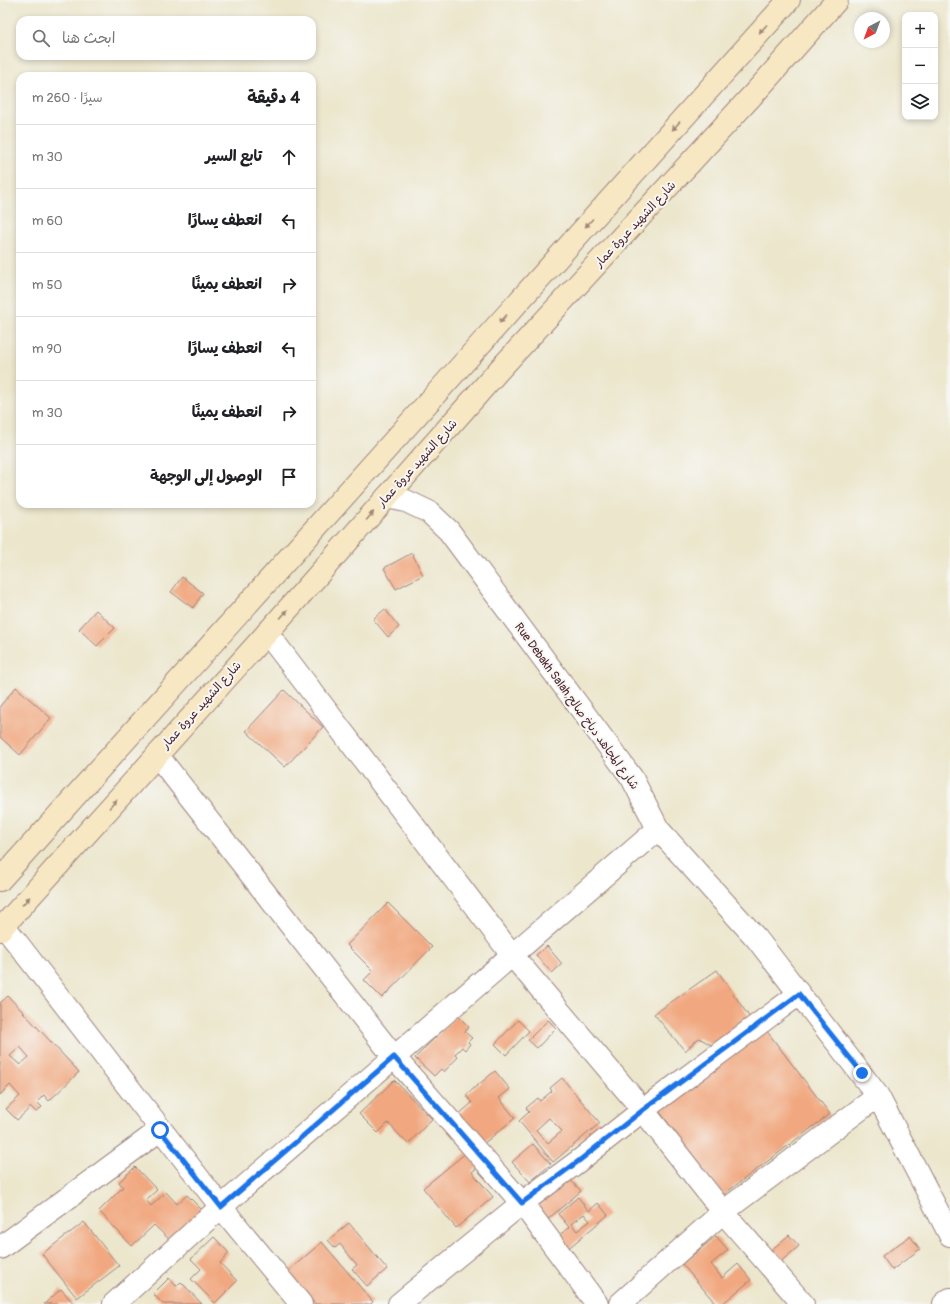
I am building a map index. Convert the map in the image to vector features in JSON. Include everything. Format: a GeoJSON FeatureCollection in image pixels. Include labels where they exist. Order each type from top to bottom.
{"type":"FeatureCollection","features":[{"type":"Feature","properties":{"kind":"street"},"geometry":{"type":"LineString","coordinates":[[0,880],[789,0]]}},
{"type":"Feature","properties":{"kind":"street","name":"شارع الشهيد عروة عمار"},"geometry":{"type":"LineString","coordinates":[[2,928],[267,633],[499,370],[760,87],[837,0]]}},
{"type":"Feature","properties":{"kind":"street","name":"Rue Debakh Salah,شارع المجاهد دباخ صالح"},"geometry":{"type":"LineString","coordinates":[[387,497],[406,501],[429,512],[449,531],[632,778],[658,829],[757,938],[799,994],[862,1073],[878,1096],[950,1235]]}},
{"type":"Feature","properties":{"kind":"street"},"geometry":{"type":"LineString","coordinates":[[267,633],[512,955],[643,1110],[723,1212],[803,1304]]}},
{"type":"Feature","properties":{"kind":"street"},"geometry":{"type":"LineString","coordinates":[[157,755],[394,1057],[522,1203],[597,1304]]}},
{"type":"Feature","properties":{"kind":"street"},"geometry":{"type":"LineString","coordinates":[[114,1304],[221,1207],[658,829]]}},
{"type":"Feature","properties":{"kind":"street"},"geometry":{"type":"LineString","coordinates":[[2,928],[221,1207],[301,1304]]}},
{"type":"Feature","properties":{"kind":"street"},"geometry":{"type":"LineString","coordinates":[[399,1304],[522,1203],[580,1160],[643,1110],[799,994]]}},
{"type":"Feature","properties":{"kind":"street"},"geometry":{"type":"LineString","coordinates":[[620,1304],[723,1212],[878,1096]]}},
{"type":"Feature","properties":{"kind":"street"},"geometry":{"type":"LineString","coordinates":[[0,1248],[160,1130]]}},
{"type":"Feature","properties":{"kind":"street"},"geometry":{"type":"LineString","coordinates":[[944,1304],[950,1299]]}},
{"type":"Feature","properties":{"kind":"building"},"geometry":{"type":"Polygon","coordinates":[[[412,553],[423,575],[396,589],[384,568],[412,553]]]}},
{"type":"Feature","properties":{"kind":"building"},"geometry":{"type":"Polygon","coordinates":[[[182,577],[203,593],[193,608],[171,592],[182,577]]]}},
{"type":"Feature","properties":{"kind":"building"},"geometry":{"type":"Polygon","coordinates":[[[385,609],[399,627],[388,637],[373,619],[385,609]]]}},
{"type":"Feature","properties":{"kind":"building"},"geometry":{"type":"Polygon","coordinates":[[[96,610],[115,628],[97,646],[79,629],[96,610]]]}},
{"type":"Feature","properties":{"kind":"building"},"geometry":{"type":"Polygon","coordinates":[[[16,687],[51,718],[20,755],[0,737],[0,706],[16,687]]]}},
{"type":"Feature","properties":{"kind":"building"},"geometry":{"type":"Polygon","coordinates":[[[284,690],[323,727],[285,767],[246,731],[284,690]]]}},
{"type":"Feature","properties":{"kind":"building"},"geometry":{"type":"Polygon","coordinates":[[[388,903],[432,947],[382,998],[364,980],[373,971],[347,945],[388,903]]]}},
{"type":"Feature","properties":{"kind":"building"},"geometry":{"type":"Polygon","coordinates":[[[547,946],[562,964],[552,973],[536,955],[547,946]]]}},
{"type":"Feature","properties":{"kind":"building"},"geometry":{"type":"Polygon","coordinates":[[[717,970],[750,1018],[715,1047],[699,1038],[685,1051],[654,1014],[717,970]]]}},
{"type":"Feature","properties":{"kind":"building"},"geometry":{"type":"Polygon","coordinates":[[[8,996],[79,1072],[49,1101],[44,1095],[37,1102],[42,1107],[36,1112],[31,1107],[17,1120],[6,1109],[20,1096],[10,1085],[0,1095],[0,1003],[8,996]],[[20,1047],[10,1056],[20,1065],[29,1057],[20,1047]]]}},
{"type":"Feature","properties":{"kind":"building"},"geometry":{"type":"Polygon","coordinates":[[[457,1015],[469,1027],[465,1032],[472,1038],[468,1042],[470,1044],[465,1050],[462,1047],[455,1054],[458,1057],[444,1072],[441,1069],[434,1076],[415,1058],[457,1015]]]}},
{"type":"Feature","properties":{"kind":"building"},"geometry":{"type":"Polygon","coordinates":[[[518,1020],[529,1031],[506,1055],[495,1044],[518,1020]]]}},
{"type":"Feature","properties":{"kind":"building"},"geometry":{"type":"Polygon","coordinates":[[[548,1020],[556,1028],[537,1048],[528,1040],[548,1020]]]}},
{"type":"Feature","properties":{"kind":"building"},"geometry":{"type":"Polygon","coordinates":[[[766,1030],[830,1114],[723,1195],[659,1111],[766,1030]]]}},
{"type":"Feature","properties":{"kind":"building"},"geometry":{"type":"Polygon","coordinates":[[[495,1071],[510,1089],[499,1098],[515,1118],[483,1144],[458,1115],[472,1103],[466,1095],[495,1071]]]}},
{"type":"Feature","properties":{"kind":"building"},"geometry":{"type":"Polygon","coordinates":[[[562,1078],[600,1123],[553,1162],[519,1121],[529,1112],[526,1108],[538,1098],[540,1101],[552,1091],[550,1088],[562,1078]],[[549,1118],[536,1130],[548,1143],[562,1131],[549,1118]]]}},
{"type":"Feature","properties":{"kind":"building"},"geometry":{"type":"Polygon","coordinates":[[[394,1080],[432,1119],[408,1144],[388,1123],[378,1133],[359,1114],[394,1080]]]}},
{"type":"Feature","properties":{"kind":"building"},"geometry":{"type":"Polygon","coordinates":[[[533,1144],[551,1164],[530,1182],[512,1162],[533,1144]]]}},
{"type":"Feature","properties":{"kind":"building"},"geometry":{"type":"Polygon","coordinates":[[[467,1152],[478,1167],[472,1172],[493,1197],[456,1228],[423,1188],[467,1152]]]}},
{"type":"Feature","properties":{"kind":"building"},"geometry":{"type":"Polygon","coordinates":[[[135,1167],[157,1190],[146,1200],[151,1206],[166,1192],[177,1204],[187,1195],[203,1211],[172,1242],[154,1225],[132,1246],[99,1211],[123,1187],[119,1182],[135,1167]]]}},
{"type":"Feature","properties":{"kind":"building"},"geometry":{"type":"Polygon","coordinates":[[[566,1175],[581,1191],[548,1219],[533,1203],[566,1175]]]}},
{"type":"Feature","properties":{"kind":"building"},"geometry":{"type":"Polygon","coordinates":[[[578,1197],[589,1211],[598,1203],[608,1215],[565,1251],[555,1239],[569,1227],[558,1214],[578,1197]],[[584,1214],[571,1224],[577,1231],[590,1221],[584,1214]]]}},
{"type":"Feature","properties":{"kind":"building"},"geometry":{"type":"Polygon","coordinates":[[[84,1222],[119,1266],[77,1298],[42,1254],[84,1222]]]}},
{"type":"Feature","properties":{"kind":"building"},"geometry":{"type":"Polygon","coordinates":[[[349,1223],[387,1269],[367,1286],[352,1269],[357,1265],[340,1244],[335,1248],[328,1240],[349,1223]]]}},
{"type":"Feature","properties":{"kind":"building"},"geometry":{"type":"Polygon","coordinates":[[[789,1235],[799,1246],[778,1264],[769,1252],[789,1235]]]}},
{"type":"Feature","properties":{"kind":"building"},"geometry":{"type":"Polygon","coordinates":[[[716,1236],[728,1250],[711,1264],[722,1278],[738,1264],[751,1280],[722,1304],[716,1304],[682,1264],[716,1236]]]}},
{"type":"Feature","properties":{"kind":"building"},"geometry":{"type":"Polygon","coordinates":[[[910,1236],[920,1249],[892,1270],[882,1256],[910,1236]]]}},
{"type":"Feature","properties":{"kind":"building"},"geometry":{"type":"Polygon","coordinates":[[[214,1237],[229,1253],[220,1263],[237,1281],[215,1303],[191,1279],[201,1269],[191,1259],[214,1237]]]}},
{"type":"Feature","properties":{"kind":"building"},"geometry":{"type":"Polygon","coordinates":[[[322,1242],[373,1302],[371,1304],[315,1304],[287,1272],[322,1242]]]}},
{"type":"Feature","properties":{"kind":"building"},"geometry":{"type":"Polygon","coordinates":[[[169,1278],[176,1286],[181,1282],[202,1304],[163,1304],[153,1294],[169,1278]]]}},
{"type":"Feature","properties":{"kind":"building"},"geometry":{"type":"Polygon","coordinates":[[[61,1289],[74,1304],[44,1304],[61,1289]]]}},
{"type":"Feature","properties":{"kind":"route"},"geometry":{"type":"LineString","coordinates":[[160,1130],[221,1207],[394,1057],[522,1203],[580,1160],[643,1110],[799,994],[862,1073]]}}]}
